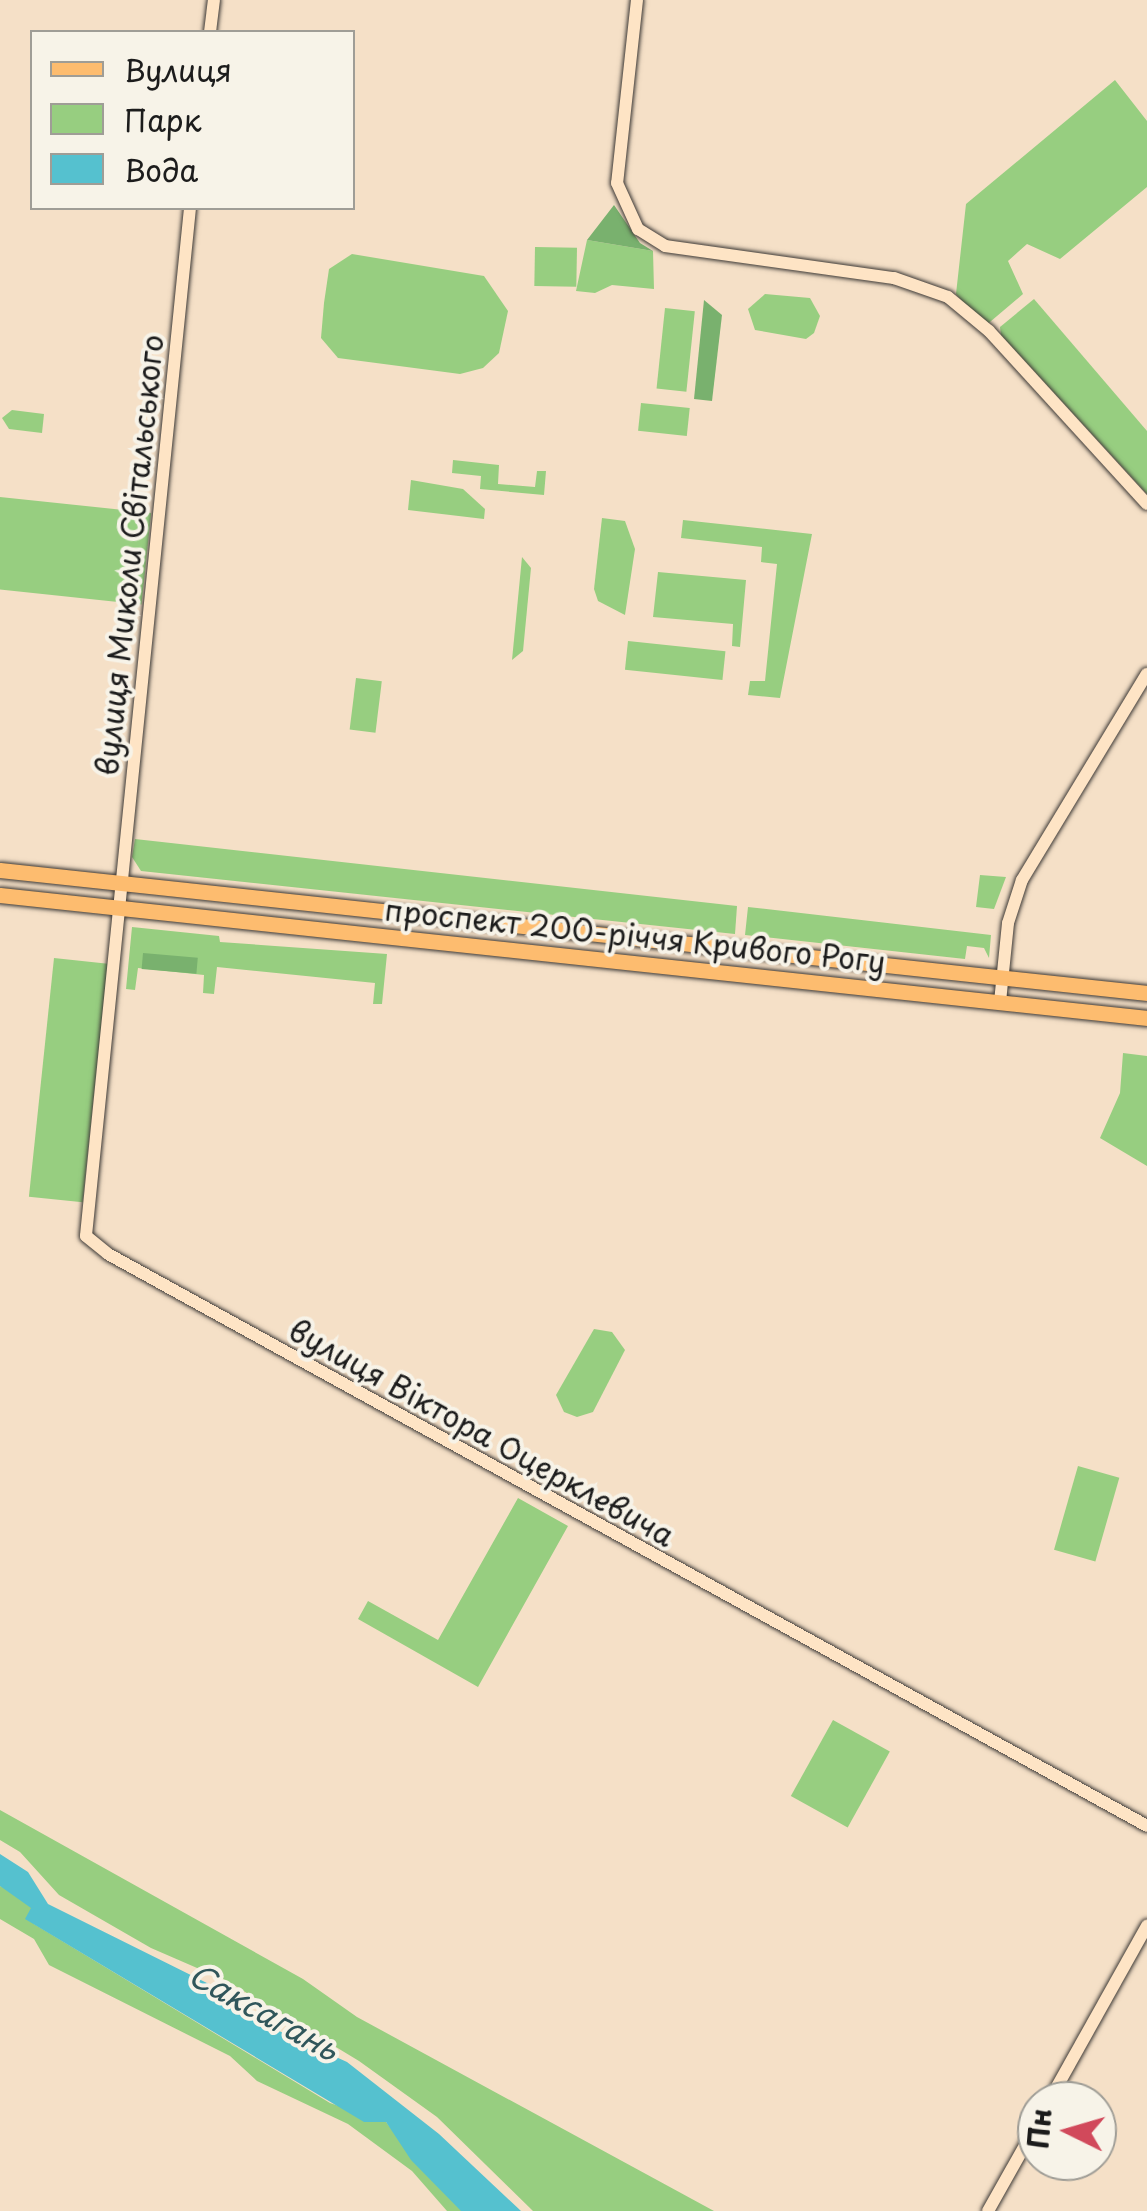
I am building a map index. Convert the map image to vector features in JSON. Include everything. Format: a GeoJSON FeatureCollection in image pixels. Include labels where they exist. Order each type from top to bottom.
{"type":"FeatureCollection","features":[{"type":"Feature","properties":{"kind":"main road","name":"проспект 200-річчя Кривого Рогу"},"geometry":{"type":"LineString","coordinates":[[0,870],[1147,993]]}},
{"type":"Feature","properties":{"kind":"main road","name":"проспект 200-річчя Кривого Рогу"},"geometry":{"type":"LineString","coordinates":[[0,894],[1147,1018]]}},
{"type":"Feature","properties":{"kind":"main road"},"geometry":{"type":"LineString","coordinates":[[600,959],[602,935]]}},
{"type":"Feature","properties":{"kind":"street"},"geometry":{"type":"LineString","coordinates":[[210,30],[214,0]]}},
{"type":"Feature","properties":{"kind":"street"},"geometry":{"type":"LineString","coordinates":[[637,0],[617,183],[638,229],[666,246],[894,278],[948,296],[989,331],[1147,504]]}},
{"type":"Feature","properties":{"kind":"street","name":"вулиця Миколи Світальського"},"geometry":{"type":"LineString","coordinates":[[118,907],[190,210]]}},
{"type":"Feature","properties":{"kind":"street"},"geometry":{"type":"LineString","coordinates":[[1000,1002],[1008,922],[1022,880],[1147,674]]}},
{"type":"Feature","properties":{"kind":"street","name":"вулиця Віктора Оцерклевича"},"geometry":{"type":"LineString","coordinates":[[118,907],[84,1212],[90,1241],[1147,1826]]}},
{"type":"Feature","properties":{"kind":"street"},"geometry":{"type":"LineString","coordinates":[[1060,2081],[1147,1926]]}},
{"type":"Feature","properties":{"kind":"street"},"geometry":{"type":"LineString","coordinates":[[988,2211],[1017,2160]]}},
{"type":"Feature","properties":{"kind":"green space"},"geometry":{"type":"Polygon","coordinates":[[[1115,80],[1147,121],[1147,187],[1060,259],[1027,244],[1008,261],[1023,294],[984,327],[956,294],[966,204],[1115,80]]]}},
{"type":"Feature","properties":{"kind":"green space"},"geometry":{"type":"Polygon","coordinates":[[[614,205],[640,243],[653,251],[587,240],[614,205]]]}},
{"type":"Feature","properties":{"kind":"green space"},"geometry":{"type":"Polygon","coordinates":[[[587,240],[653,251],[654,289],[612,285],[595,293],[576,291],[587,240]]]}},
{"type":"Feature","properties":{"kind":"green space"},"geometry":{"type":"Polygon","coordinates":[[[535,247],[577,248],[576,287],[534,286],[535,247]]]}},
{"type":"Feature","properties":{"kind":"green space"},"geometry":{"type":"Polygon","coordinates":[[[352,254],[484,276],[508,311],[499,353],[483,368],[460,374],[338,358],[321,338],[324,303],[329,269],[352,254]]]}},
{"type":"Feature","properties":{"kind":"green space"},"geometry":{"type":"Polygon","coordinates":[[[765,294],[810,298],[820,316],[814,333],[806,339],[755,330],[748,309],[765,294]]]}},
{"type":"Feature","properties":{"kind":"green space"},"geometry":{"type":"Polygon","coordinates":[[[1034,299],[1147,431],[1147,494],[1001,335],[1000,327],[1034,299]]]}},
{"type":"Feature","properties":{"kind":"green space"},"geometry":{"type":"Polygon","coordinates":[[[704,300],[722,315],[712,401],[694,399],[704,300]]]}},
{"type":"Feature","properties":{"kind":"green space"},"geometry":{"type":"Polygon","coordinates":[[[665,308],[695,311],[686,392],[657,389],[665,308]]]}},
{"type":"Feature","properties":{"kind":"green space"},"geometry":{"type":"Polygon","coordinates":[[[641,403],[690,408],[687,436],[638,431],[641,403]]]}},
{"type":"Feature","properties":{"kind":"green space"},"geometry":{"type":"Polygon","coordinates":[[[12,410],[44,414],[42,433],[9,429],[2,418],[12,410]]]}},
{"type":"Feature","properties":{"kind":"green space"},"geometry":{"type":"Polygon","coordinates":[[[453,460],[499,465],[498,484],[535,487],[537,471],[546,471],[544,495],[480,489],[481,476],[452,473],[453,460]]]}},
{"type":"Feature","properties":{"kind":"green space"},"geometry":{"type":"Polygon","coordinates":[[[411,480],[463,489],[485,509],[484,519],[408,510],[411,480]]]}},
{"type":"Feature","properties":{"kind":"green space"},"geometry":{"type":"Polygon","coordinates":[[[0,497],[151,513],[142,604],[0,590],[0,497]]]}},
{"type":"Feature","properties":{"kind":"green space"},"geometry":{"type":"Polygon","coordinates":[[[602,518],[625,521],[635,549],[625,615],[598,601],[594,589],[602,518]]]}},
{"type":"Feature","properties":{"kind":"green space"},"geometry":{"type":"Polygon","coordinates":[[[683,520],[812,534],[780,698],[748,695],[750,681],[765,681],[777,564],[761,562],[762,547],[681,538],[683,520]]]}},
{"type":"Feature","properties":{"kind":"green space"},"geometry":{"type":"Polygon","coordinates":[[[522,557],[531,568],[523,651],[512,660],[522,557]]]}},
{"type":"Feature","properties":{"kind":"green space"},"geometry":{"type":"Polygon","coordinates":[[[658,572],[746,580],[740,647],[732,646],[733,624],[653,617],[658,572]]]}},
{"type":"Feature","properties":{"kind":"green space"},"geometry":{"type":"Polygon","coordinates":[[[628,641],[725,651],[722,680],[625,670],[628,641]]]}},
{"type":"Feature","properties":{"kind":"green space"},"geometry":{"type":"Polygon","coordinates":[[[356,678],[382,681],[375,733],[350,730],[356,678]]]}},
{"type":"Feature","properties":{"kind":"green space"},"geometry":{"type":"Polygon","coordinates":[[[135,839],[737,906],[735,934],[141,871],[132,857],[135,839]]]}},
{"type":"Feature","properties":{"kind":"green space"},"geometry":{"type":"Polygon","coordinates":[[[980,875],[1006,877],[994,909],[976,907],[980,875]]]}},
{"type":"Feature","properties":{"kind":"green space"},"geometry":{"type":"Polygon","coordinates":[[[748,907],[991,935],[989,958],[984,948],[967,946],[965,959],[745,935],[748,907]]]}},
{"type":"Feature","properties":{"kind":"green space"},"geometry":{"type":"Polygon","coordinates":[[[132,927],[219,936],[220,942],[387,954],[382,1004],[373,1004],[375,983],[217,967],[214,994],[203,993],[204,975],[138,968],[135,990],[126,989],[132,927]]]}},
{"type":"Feature","properties":{"kind":"green space"},"geometry":{"type":"Polygon","coordinates":[[[143,953],[198,958],[196,974],[142,969],[143,953]]]}},
{"type":"Feature","properties":{"kind":"green space"},"geometry":{"type":"Polygon","coordinates":[[[54,958],[108,964],[83,1202],[29,1197],[54,958]]]}},
{"type":"Feature","properties":{"kind":"green space"},"geometry":{"type":"Polygon","coordinates":[[[1123,1053],[1147,1056],[1147,1166],[1100,1138],[1120,1093],[1123,1053]]]}},
{"type":"Feature","properties":{"kind":"green space"},"geometry":{"type":"Polygon","coordinates":[[[594,1329],[612,1332],[625,1350],[593,1412],[577,1417],[564,1412],[556,1395],[594,1329]]]}},
{"type":"Feature","properties":{"kind":"green space"},"geometry":{"type":"Polygon","coordinates":[[[1078,1466],[1119,1478],[1095,1561],[1054,1550],[1078,1466]]]}},
{"type":"Feature","properties":{"kind":"green space"},"geometry":{"type":"Polygon","coordinates":[[[518,1498],[568,1526],[478,1687],[358,1619],[368,1601],[438,1640],[518,1498]]]}},
{"type":"Feature","properties":{"kind":"green space"},"geometry":{"type":"Polygon","coordinates":[[[833,1720],[890,1752],[848,1828],[791,1796],[833,1720]]]}},
{"type":"Feature","properties":{"kind":"green space"},"geometry":{"type":"Polygon","coordinates":[[[0,1810],[303,1979],[357,2017],[714,2211],[533,2211],[437,2117],[359,2061],[227,1981],[151,1948],[59,1895],[20,1852],[0,1840],[0,1810]]]}},
{"type":"Feature","properties":{"kind":"green space"},"geometry":{"type":"Polygon","coordinates":[[[0,1886],[20,1894],[32,1908],[34,1924],[330,2103],[386,2122],[418,2164],[472,2211],[447,2211],[412,2171],[348,2124],[257,2081],[230,2056],[49,1965],[34,1939],[0,1919],[0,1886]]]}},
{"type":"Feature","properties":{"kind":"water"},"geometry":{"type":"Polygon","coordinates":[[[0,1854],[28,1872],[48,1904],[229,1994],[255,2020],[347,2062],[439,2134],[521,2211],[461,2211],[411,2160],[386,2122],[364,2122],[25,1919],[31,1908],[0,1886],[0,1854]]]}},
{"type":"Feature","properties":{"kind":"water label","name":"Саксагань"},"geometry":{"type":"Point","coordinates":[264,2011]}}]}
